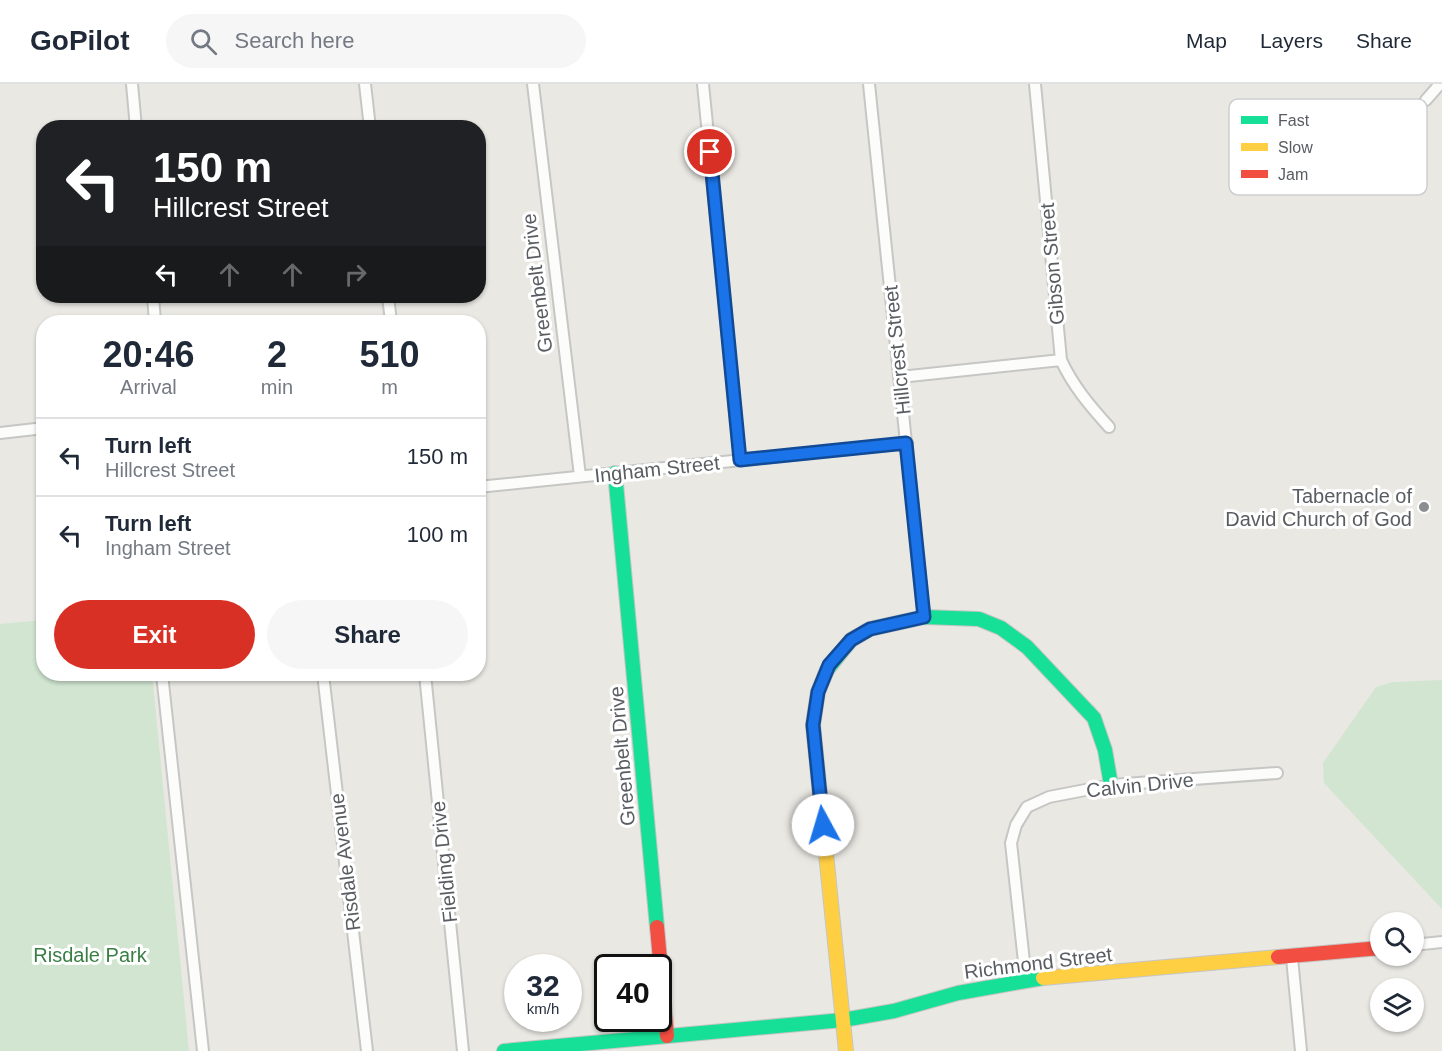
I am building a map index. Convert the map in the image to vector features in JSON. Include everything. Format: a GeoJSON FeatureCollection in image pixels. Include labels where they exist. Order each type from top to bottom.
{"type":"FeatureCollection","features":[{"type":"Feature","properties":{"kind":"street"},"geometry":{"type":"LineString","coordinates":[[132,84],[135,120]]}},
{"type":"Feature","properties":{"kind":"street"},"geometry":{"type":"LineString","coordinates":[[365,84],[369,120]]}},
{"type":"Feature","properties":{"kind":"street","name":"Greenbelt Drive"},"geometry":{"type":"LineString","coordinates":[[533,84],[580,476]]}},
{"type":"Feature","properties":{"kind":"street"},"geometry":{"type":"LineString","coordinates":[[703,84],[740,460]]}},
{"type":"Feature","properties":{"kind":"street","name":"Hillcrest Street"},"geometry":{"type":"LineString","coordinates":[[869,84],[924,617]]}},
{"type":"Feature","properties":{"kind":"street","name":"Gibson Street"},"geometry":{"type":"LineString","coordinates":[[1035,84],[1061,360],[1081,396],[1109,427]]}},
{"type":"Feature","properties":{"kind":"street"},"geometry":{"type":"LineString","coordinates":[[1427,99],[1440,84]]}},
{"type":"Feature","properties":{"kind":"street"},"geometry":{"type":"LineString","coordinates":[[900,377],[1061,360]]}},
{"type":"Feature","properties":{"kind":"street"},"geometry":{"type":"LineString","coordinates":[[0,433],[36,429]]}},
{"type":"Feature","properties":{"kind":"street","name":"Ingham Street"},"geometry":{"type":"LineString","coordinates":[[486,486],[906,443]]}},
{"type":"Feature","properties":{"kind":"street","name":"Greenbelt Drive"},"geometry":{"type":"LineString","coordinates":[[615,473],[667,1036]]}},
{"type":"Feature","properties":{"kind":"street"},"geometry":{"type":"LineString","coordinates":[[846,1051],[813,725],[818,692],[829,665],[851,640],[870,629],[924,617],[979,619],[1001,628],[1027,647],[1094,718],[1105,750],[1111,785]]}},
{"type":"Feature","properties":{"kind":"street"},"geometry":{"type":"LineString","coordinates":[[163,681],[203,1051]]}},
{"type":"Feature","properties":{"kind":"street","name":"Risdale Avenue"},"geometry":{"type":"LineString","coordinates":[[323,681],[367,1051]]}},
{"type":"Feature","properties":{"kind":"street","name":"Fielding Drive"},"geometry":{"type":"LineString","coordinates":[[427,681],[463,1051]]}},
{"type":"Feature","properties":{"kind":"street","name":"Calvin Drive"},"geometry":{"type":"LineString","coordinates":[[1026,981],[1011,843],[1016,825],[1027,807],[1049,797],[1111,785],[1277,773]]}},
{"type":"Feature","properties":{"kind":"street"},"geometry":{"type":"LineString","coordinates":[[1424,944],[1442,942]]}},
{"type":"Feature","properties":{"kind":"street","name":"Richmond Street"},"geometry":{"type":"LineString","coordinates":[[572,1048],[667,1036],[843,1020],[894,1011],[958,993],[1026,981],[1370,949]]}},
{"type":"Feature","properties":{"kind":"street"},"geometry":{"type":"LineString","coordinates":[[1292,958],[1301,1051]]}},
{"type":"Feature","properties":{"kind":"street"},"geometry":{"type":"LineString","coordinates":[[504,1051],[572,1048]]}},
{"type":"Feature","properties":{"kind":"green space","name":"Risdale Park"},"geometry":{"type":"Polygon","coordinates":[[[36,621],[36,681],[153,681],[189,1051],[0,1051],[0,624],[36,621]]]}},
{"type":"Feature","properties":{"kind":"green space"},"geometry":{"type":"Polygon","coordinates":[[[1442,680],[1442,909],[1324,783],[1323,763],[1376,687],[1393,682],[1442,680]]]}},
{"type":"Feature","properties":{"kind":"traffic: fast"},"geometry":{"type":"LineString","coordinates":[[615,473],[657,927]]}},
{"type":"Feature","properties":{"kind":"traffic: fast"},"geometry":{"type":"LineString","coordinates":[[827,670],[851,640],[870,629],[924,617],[979,619],[1001,628],[1027,647],[1094,718],[1105,750],[1111,785]]}},
{"type":"Feature","properties":{"kind":"traffic: fast"},"geometry":{"type":"LineString","coordinates":[[504,1051],[843,1020],[894,1011],[958,993],[1043,978]]}},
{"type":"Feature","properties":{"kind":"traffic: slow"},"geometry":{"type":"LineString","coordinates":[[827,670],[818,692],[813,725],[846,1051]]}},
{"type":"Feature","properties":{"kind":"traffic: slow"},"geometry":{"type":"LineString","coordinates":[[1043,978],[1278,957]]}},
{"type":"Feature","properties":{"kind":"traffic: jam"},"geometry":{"type":"LineString","coordinates":[[657,927],[667,1036]]}},
{"type":"Feature","properties":{"kind":"traffic: jam"},"geometry":{"type":"LineString","coordinates":[[1278,957],[1370,949]]}},
{"type":"Feature","properties":{"kind":"place","name":"Tabernacle of David Church of God"},"geometry":{"type":"Point","coordinates":[1424,507]}},
{"type":"Feature","properties":{"kind":"route"},"geometry":{"type":"LineString","coordinates":[[710,152],[740,460],[906,443],[924,617],[870,629],[851,640],[829,665],[818,692],[813,725],[823,825]]}}]}
